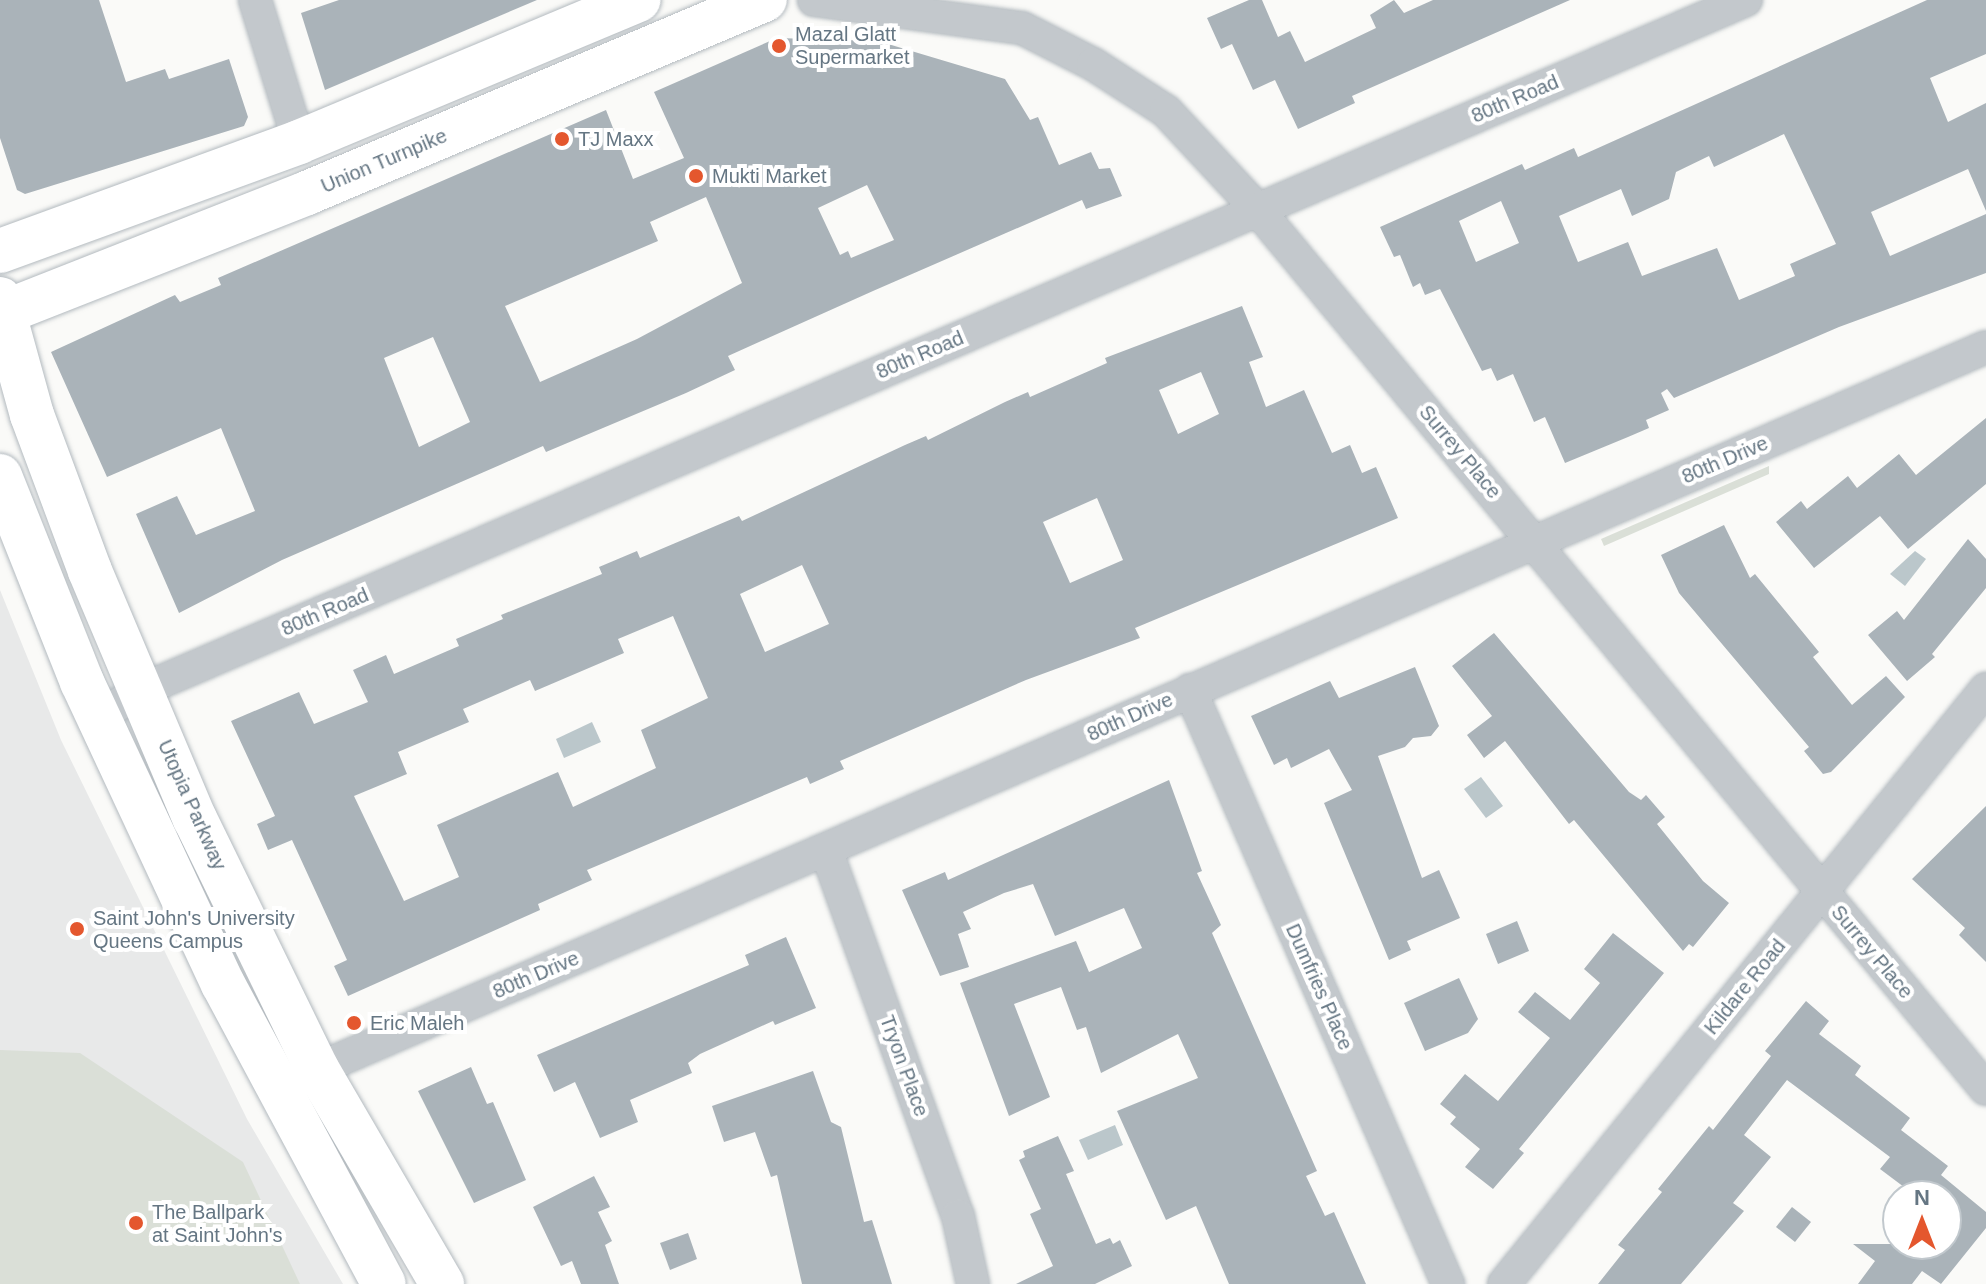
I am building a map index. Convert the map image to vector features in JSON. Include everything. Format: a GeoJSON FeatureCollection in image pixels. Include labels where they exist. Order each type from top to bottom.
{"type":"FeatureCollection","features":[{"type":"Feature","properties":{"kind":"main road","name":"Union Turnpike"},"geometry":{"type":"LineString","coordinates":[[1,309],[307,193],[765,0]]}},
{"type":"Feature","properties":{"kind":"main road"},"geometry":{"type":"LineString","coordinates":[[0,251],[299,142],[629,2]]}},
{"type":"Feature","properties":{"kind":"main road","name":"Utopia Parkway"},"geometry":{"type":"LineString","coordinates":[[1,309],[32,415],[90,571],[195,819],[317,1069],[442,1284]]}},
{"type":"Feature","properties":{"kind":"main road"},"geometry":{"type":"LineString","coordinates":[[0,476],[98,717],[275,1088],[384,1284]]}},
{"type":"Feature","properties":{"kind":"street"},"geometry":{"type":"LineString","coordinates":[[255,0],[299,142]]}},
{"type":"Feature","properties":{"kind":"street","name":"Surrey Place"},"geometry":{"type":"LineString","coordinates":[[814,0],[1022,28],[1093,64],[1166,111],[1258,210],[1986,1089]]}},
{"type":"Feature","properties":{"kind":"street"},"geometry":{"type":"LineString","coordinates":[[989,0],[1022,28]]}},
{"type":"Feature","properties":{"kind":"street","name":"80th Road"},"geometry":{"type":"LineString","coordinates":[[98,717],[142,690],[1746,0]]}},
{"type":"Feature","properties":{"kind":"street","name":"80th Drive"},"geometry":{"type":"LineString","coordinates":[[275,1088],[1986,347]]}},
{"type":"Feature","properties":{"kind":"street","name":"Kildare Road"},"geometry":{"type":"LineString","coordinates":[[1504,1284],[1986,689]]}},
{"type":"Feature","properties":{"kind":"street","name":"Dumfries Place"},"geometry":{"type":"LineString","coordinates":[[1190,690],[1448,1284]]}},
{"type":"Feature","properties":{"kind":"street","name":"Tryon Place"},"geometry":{"type":"LineString","coordinates":[[826,850],[958,1216],[973,1284]]}},
{"type":"Feature","properties":{"kind":"shaded area"},"geometry":{"type":"Polygon","coordinates":[[[1769,466],[1769,474],[1604,546],[1601,539],[1769,466]]]}},
{"type":"Feature","properties":{"kind":"shaded area"},"geometry":{"type":"Polygon","coordinates":[[[1915,551],[1926,559],[1905,586],[1890,574],[1915,551]]]}},
{"type":"Feature","properties":{"kind":"shaded area","name":"Saint John's University Queens Campus"},"geometry":{"type":"Polygon","coordinates":[[[0,590],[61,740],[247,1119],[343,1284],[0,1284],[0,590]]]}},
{"type":"Feature","properties":{"kind":"shaded area"},"geometry":{"type":"Polygon","coordinates":[[[592,722],[601,742],[564,758],[556,739],[592,722]]]}},
{"type":"Feature","properties":{"kind":"shaded area"},"geometry":{"type":"Polygon","coordinates":[[[1481,777],[1503,806],[1486,818],[1464,789],[1481,777]]]}},
{"type":"Feature","properties":{"kind":"shaded area","name":"The Ballpark at Saint John's"},"geometry":{"type":"Polygon","coordinates":[[[0,1050],[80,1053],[243,1162],[300,1284],[0,1284],[0,1050]]]}},
{"type":"Feature","properties":{"kind":"shaded area"},"geometry":{"type":"Polygon","coordinates":[[[1115,1125],[1123,1145],[1088,1160],[1079,1140],[1115,1125]]]}},
{"type":"Feature","properties":{"kind":"building"},"geometry":{"type":"Polygon","coordinates":[[[0,0],[99,0],[126,82],[165,69],[169,79],[229,59],[248,117],[244,126],[25,194],[17,190],[0,138],[0,0]]]}},
{"type":"Feature","properties":{"kind":"building"},"geometry":{"type":"Polygon","coordinates":[[[339,0],[537,0],[325,90],[301,13],[339,0]]]}},
{"type":"Feature","properties":{"kind":"building"},"geometry":{"type":"Polygon","coordinates":[[[1249,0],[1262,0],[1278,37],[1290,31],[1305,62],[1376,28],[1370,15],[1394,0],[1404,13],[1433,0],[1570,0],[1352,96],[1355,103],[1298,129],[1275,80],[1253,90],[1232,44],[1221,49],[1207,18],[1249,0]]]}},
{"type":"Feature","properties":{"kind":"building"},"geometry":{"type":"Polygon","coordinates":[[[1927,0],[1986,0],[1986,54],[1930,78],[1948,122],[1986,103],[1986,211],[1968,169],[1871,212],[1890,256],[1986,214],[1986,273],[1839,327],[1674,398],[1667,389],[1661,393],[1669,410],[1646,420],[1649,428],[1565,463],[1545,417],[1534,422],[1513,374],[1497,381],[1491,368],[1482,371],[1440,289],[1425,295],[1420,283],[1413,287],[1400,255],[1394,257],[1380,227],[1522,164],[1525,170],[1574,148],[1578,157],[1927,0]],[[1784,134],[1714,167],[1709,156],[1676,172],[1669,199],[1632,216],[1621,189],[1559,216],[1578,262],[1628,242],[1642,276],[1717,248],[1739,300],[1795,276],[1790,264],[1836,244],[1784,134]],[[1501,201],[1459,221],[1476,262],[1519,243],[1501,201]]]}},
{"type":"Feature","properties":{"kind":"building"},"geometry":{"type":"Polygon","coordinates":[[[777,38],[878,41],[1005,79],[1030,120],[1038,117],[1059,165],[1091,152],[1099,169],[1110,168],[1122,196],[1086,209],[1082,200],[873,291],[728,356],[735,370],[686,393],[546,452],[543,446],[282,560],[179,613],[136,514],[177,496],[196,535],[255,511],[221,428],[107,477],[51,352],[175,295],[180,302],[221,285],[218,278],[606,110],[633,179],[684,158],[654,92],[777,38]],[[867,185],[818,208],[840,255],[848,251],[851,258],[894,240],[867,185]],[[706,197],[650,222],[658,241],[505,306],[540,382],[637,339],[742,283],[706,197]],[[433,337],[384,358],[419,447],[470,422],[433,337]]]}},
{"type":"Feature","properties":{"kind":"building"},"geometry":{"type":"Polygon","coordinates":[[[1242,306],[1263,357],[1249,362],[1266,407],[1304,390],[1332,453],[1350,445],[1362,473],[1376,467],[1398,518],[1135,628],[1140,638],[1026,680],[840,761],[844,769],[810,784],[807,777],[587,870],[592,880],[538,904],[540,910],[348,996],[334,966],[347,960],[292,840],[268,850],[257,824],[275,816],[231,721],[299,692],[314,724],[368,702],[353,670],[386,655],[394,674],[459,646],[456,639],[503,619],[501,615],[602,574],[599,567],[637,551],[640,558],[739,516],[742,521],[905,445],[926,436],[928,440],[1028,392],[1030,397],[1107,363],[1105,358],[1242,306]],[[1201,372],[1159,390],[1178,434],[1219,414],[1201,372]],[[1097,498],[1043,522],[1070,583],[1123,560],[1097,498]],[[802,565],[740,594],[765,652],[829,624],[802,565]],[[673,616],[618,639],[624,653],[535,691],[530,680],[463,709],[469,722],[398,752],[407,774],[354,796],[404,901],[459,877],[437,825],[558,772],[573,807],[656,768],[641,730],[708,698],[673,616]]]}},
{"type":"Feature","properties":{"kind":"building"},"geometry":{"type":"Polygon","coordinates":[[[1986,418],[1986,484],[1908,549],[1880,516],[1814,568],[1776,522],[1801,501],[1807,509],[1848,476],[1857,488],[1899,454],[1916,475],[1986,418]]]}},
{"type":"Feature","properties":{"kind":"building"},"geometry":{"type":"Polygon","coordinates":[[[1724,525],[1750,578],[1755,574],[1819,652],[1813,657],[1852,705],[1886,676],[1905,697],[1831,772],[1823,774],[1804,751],[1809,747],[1679,593],[1661,555],[1724,525]]]}},
{"type":"Feature","properties":{"kind":"building"},"geometry":{"type":"Polygon","coordinates":[[[1968,539],[1986,559],[1986,588],[1932,654],[1935,657],[1907,681],[1868,635],[1897,611],[1904,620],[1968,539]]]}},
{"type":"Feature","properties":{"kind":"building"},"geometry":{"type":"Polygon","coordinates":[[[1494,633],[1629,792],[1641,800],[1646,795],[1665,817],[1657,824],[1703,881],[1729,903],[1693,947],[1689,944],[1683,951],[1574,820],[1569,824],[1505,741],[1484,758],[1467,735],[1492,716],[1452,666],[1494,633]]]}},
{"type":"Feature","properties":{"kind":"building"},"geometry":{"type":"Polygon","coordinates":[[[1415,667],[1439,726],[1431,736],[1413,738],[1405,747],[1378,756],[1422,878],[1439,870],[1460,918],[1407,941],[1411,950],[1389,960],[1324,803],[1352,790],[1329,749],[1291,768],[1287,758],[1274,765],[1251,716],[1330,681],[1339,698],[1415,667]]]}},
{"type":"Feature","properties":{"kind":"building"},"geometry":{"type":"Polygon","coordinates":[[[1169,780],[1202,871],[1197,873],[1221,925],[1212,933],[1317,1171],[1306,1176],[1325,1216],[1334,1212],[1366,1284],[1229,1284],[1196,1206],[1166,1220],[1117,1111],[1198,1078],[1178,1034],[1101,1073],[1086,1027],[1077,1030],[1061,987],[1014,1004],[1050,1097],[1009,1116],[960,983],[1076,941],[1089,972],[1142,948],[1124,908],[1055,936],[1033,884],[1004,893],[963,912],[971,929],[958,934],[969,967],[940,976],[902,890],[945,872],[948,880],[1169,780]]]}},
{"type":"Feature","properties":{"kind":"building"},"geometry":{"type":"Polygon","coordinates":[[[1986,806],[1986,962],[1959,935],[1965,928],[1912,879],[1986,806]]]}},
{"type":"Feature","properties":{"kind":"building"},"geometry":{"type":"Polygon","coordinates":[[[1517,921],[1529,951],[1498,964],[1486,934],[1517,921]]]}},
{"type":"Feature","properties":{"kind":"building"},"geometry":{"type":"Polygon","coordinates":[[[1613,933],[1664,973],[1519,1149],[1524,1153],[1493,1189],[1465,1167],[1480,1149],[1450,1124],[1456,1117],[1440,1104],[1465,1074],[1498,1101],[1550,1038],[1518,1012],[1535,992],[1570,1020],[1600,983],[1584,969],[1613,933]]]}},
{"type":"Feature","properties":{"kind":"building"},"geometry":{"type":"Polygon","coordinates":[[[786,937],[816,1008],[775,1025],[773,1021],[700,1054],[688,1063],[692,1073],[630,1100],[638,1122],[600,1138],[575,1082],[554,1092],[537,1055],[749,965],[745,955],[786,937]]]}},
{"type":"Feature","properties":{"kind":"building"},"geometry":{"type":"Polygon","coordinates":[[[1459,978],[1478,1019],[1468,1033],[1425,1051],[1404,1003],[1459,978]]]}},
{"type":"Feature","properties":{"kind":"building"},"geometry":{"type":"Polygon","coordinates":[[[1806,1001],[1829,1021],[1819,1034],[1861,1066],[1855,1075],[1910,1118],[1901,1130],[1948,1166],[1941,1175],[1947,1180],[1895,1180],[1880,1169],[1890,1157],[1787,1080],[1744,1135],[1771,1157],[1733,1203],[1744,1211],[1681,1284],[1598,1284],[1625,1250],[1618,1245],[1662,1192],[1658,1189],[1709,1126],[1713,1130],[1771,1056],[1765,1051],[1806,1001]]]}},
{"type":"Feature","properties":{"kind":"building"},"geometry":{"type":"Polygon","coordinates":[[[471,1067],[487,1104],[493,1102],[526,1180],[474,1203],[418,1091],[471,1067]]]}},
{"type":"Feature","properties":{"kind":"building"},"geometry":{"type":"Polygon","coordinates":[[[813,1071],[831,1122],[841,1127],[864,1222],[872,1220],[892,1284],[802,1284],[777,1175],[771,1177],[755,1132],[724,1142],[712,1106],[813,1071]]]}},
{"type":"Feature","properties":{"kind":"building"},"geometry":{"type":"Polygon","coordinates":[[[1058,1136],[1074,1171],[1066,1174],[1096,1244],[1110,1238],[1113,1244],[1120,1240],[1132,1266],[1095,1284],[1016,1284],[1053,1266],[1030,1214],[1041,1209],[1019,1160],[1025,1157],[1023,1151],[1058,1136]]]}},
{"type":"Feature","properties":{"kind":"building"},"geometry":{"type":"Polygon","coordinates":[[[594,1176],[610,1207],[598,1212],[612,1241],[605,1245],[619,1284],[581,1284],[572,1261],[561,1266],[533,1207],[594,1176]]]}},
{"type":"Feature","properties":{"kind":"building"},"geometry":{"type":"Polygon","coordinates":[[[1962,1192],[1986,1212],[1986,1228],[1962,1258],[1962,1192]]]}},
{"type":"Feature","properties":{"kind":"building"},"geometry":{"type":"Polygon","coordinates":[[[1792,1207],[1811,1222],[1795,1242],[1776,1227],[1792,1207]]]}},
{"type":"Feature","properties":{"kind":"building"},"geometry":{"type":"Polygon","coordinates":[[[688,1233],[697,1259],[670,1270],[660,1243],[688,1233]]]}},
{"type":"Feature","properties":{"kind":"building"},"geometry":{"type":"Polygon","coordinates":[[[1853,1244],[1882,1244],[1882,1260],[1960,1260],[1941,1284],[1922,1271],[1912,1284],[1858,1284],[1875,1261],[1853,1244]]]}},
{"type":"Feature","properties":{"kind":"place","name":"Mazal Glatt Supermarket"},"geometry":{"type":"Point","coordinates":[779,46]}},
{"type":"Feature","properties":{"kind":"place","name":"TJ Maxx"},"geometry":{"type":"Point","coordinates":[562,139]}},
{"type":"Feature","properties":{"kind":"place","name":"Mukti Market"},"geometry":{"type":"Point","coordinates":[696,176]}},
{"type":"Feature","properties":{"kind":"place","name":"Saint John's University Queens Campus"},"geometry":{"type":"Point","coordinates":[77,929]}},
{"type":"Feature","properties":{"kind":"place","name":"Eric Maleh"},"geometry":{"type":"Point","coordinates":[354,1023]}},
{"type":"Feature","properties":{"kind":"place","name":"The Ballpark at Saint John's"},"geometry":{"type":"Point","coordinates":[136,1223]}}]}
